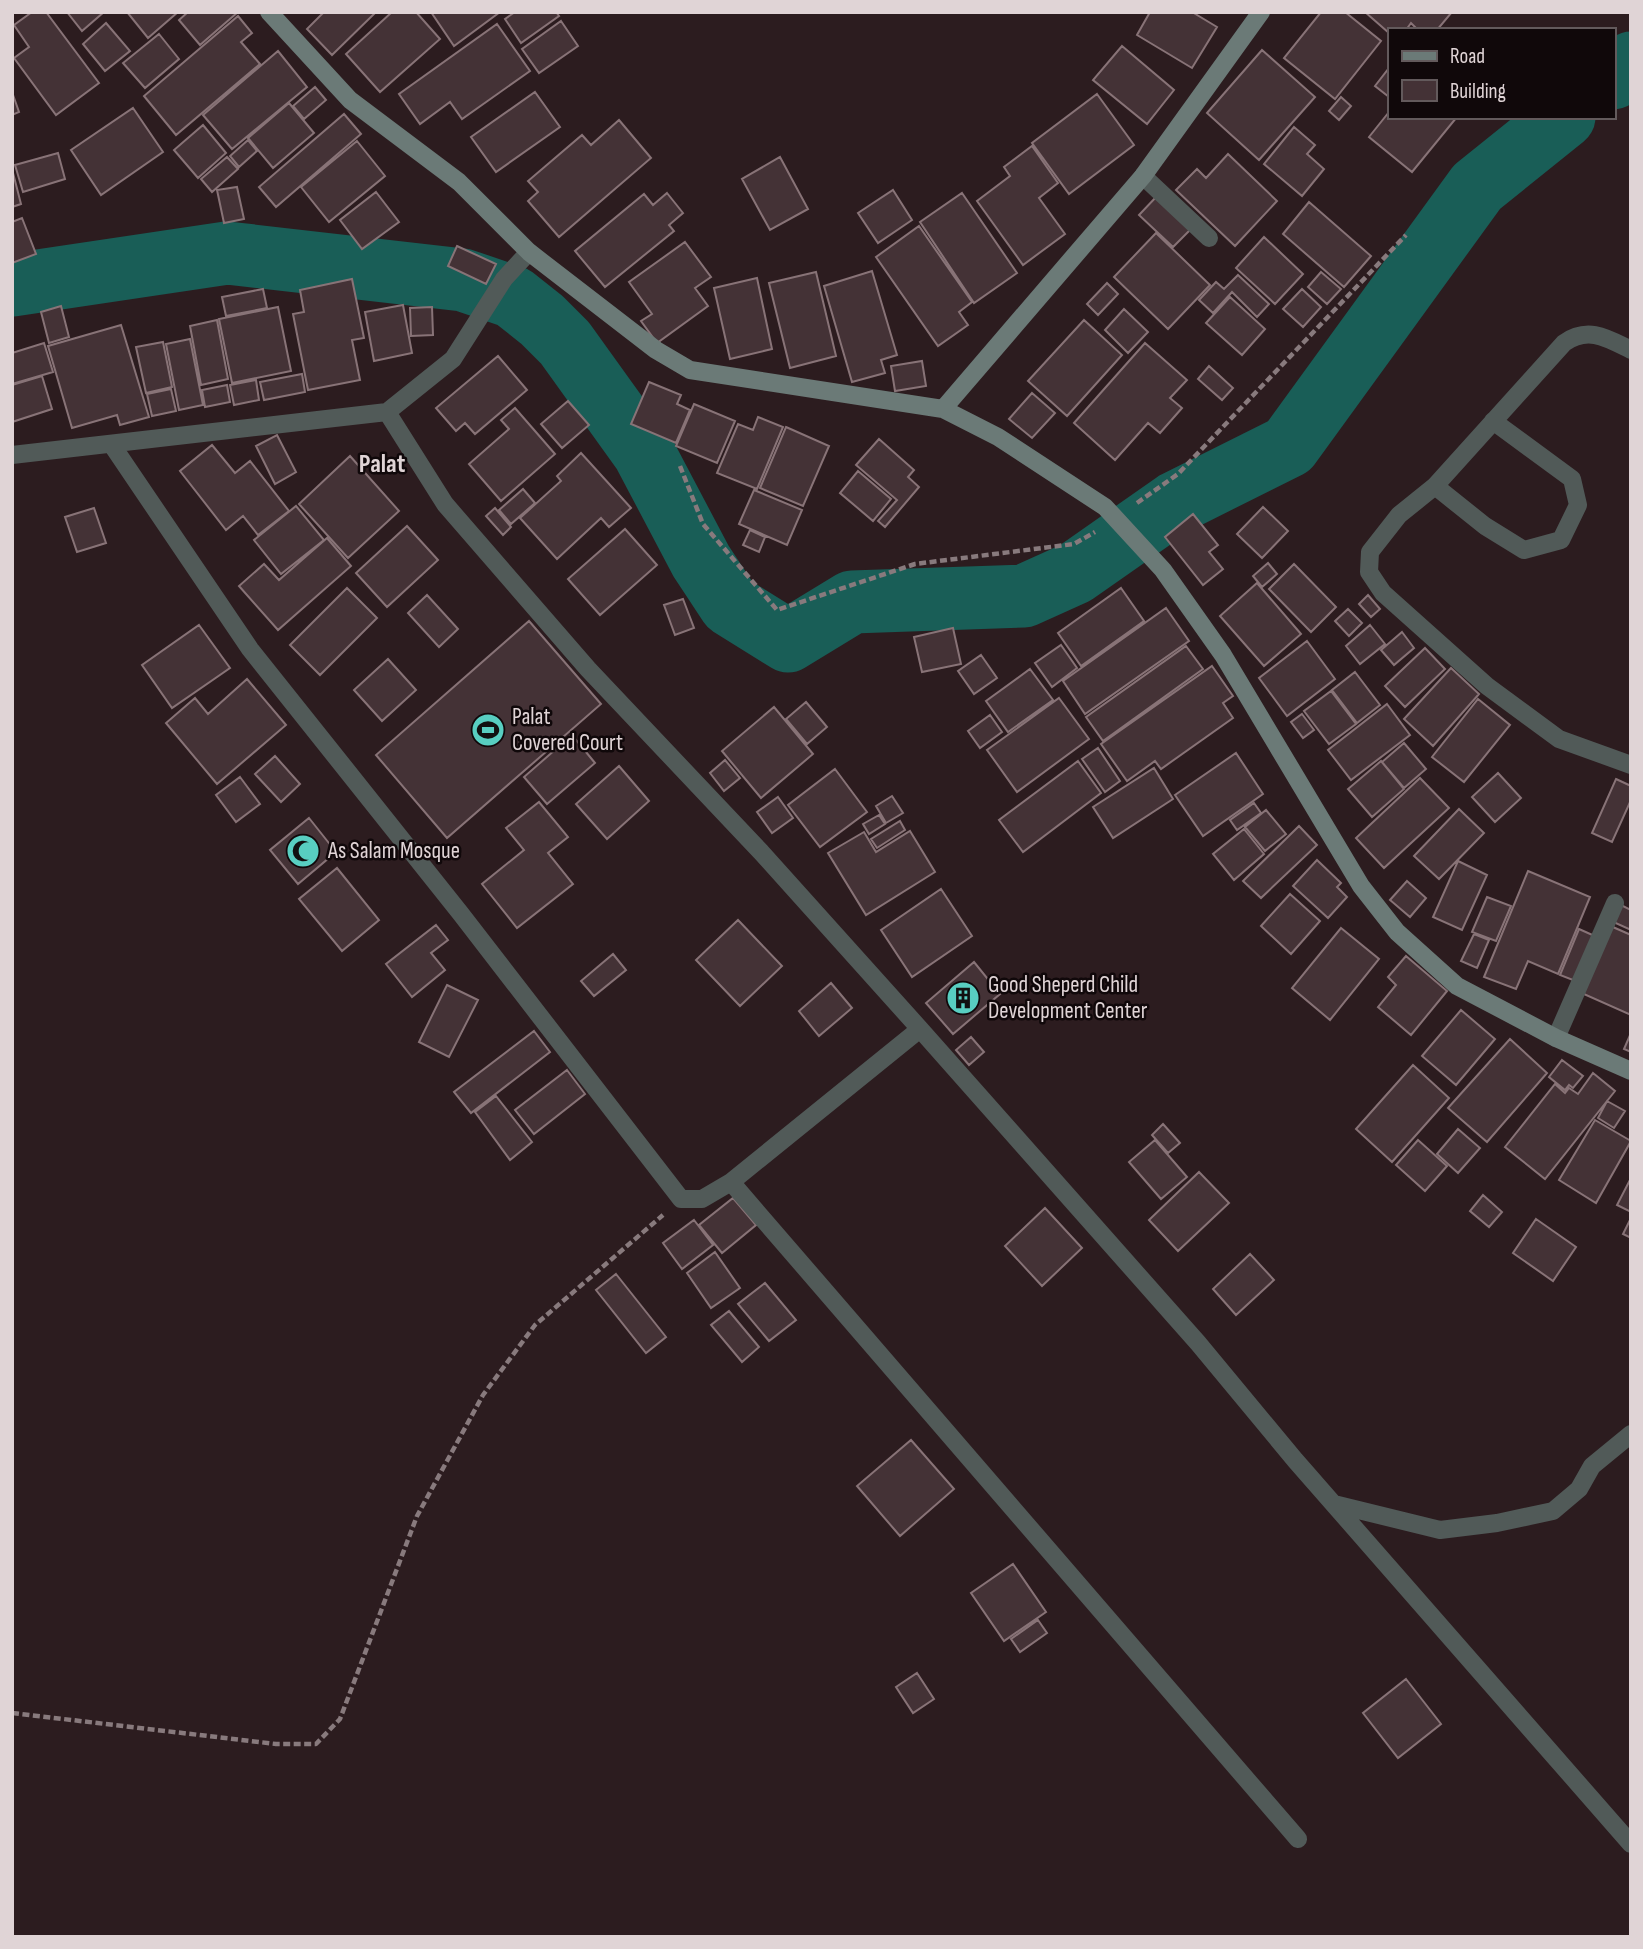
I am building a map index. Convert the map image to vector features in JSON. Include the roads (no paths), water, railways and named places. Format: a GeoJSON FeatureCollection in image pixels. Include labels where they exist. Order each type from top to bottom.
{"type":"FeatureCollection","features":[{"type":"Feature","properties":{"kind":"street"},"geometry":{"type":"LineString","coordinates":[[269,12],[350,100],[459,182],[529,252],[656,350],[690,370],[943,409],[998,438],[1105,507],[1163,570],[1223,656],[1361,886],[1397,932],[1457,986],[1556,1038],[1631,1070]]}},
{"type":"Feature","properties":{"kind":"street"},"geometry":{"type":"LineString","coordinates":[[943,409],[1143,176],[1261,12]]}},
{"type":"Feature","properties":{"kind":"street"},"geometry":{"type":"LineString","coordinates":[[1143,176],[1209,238]]}},
{"type":"Feature","properties":{"kind":"street"},"geometry":{"type":"LineString","coordinates":[[12,455],[387,412],[453,359],[504,279],[529,252]]}},
{"type":"Feature","properties":{"kind":"street"},"geometry":{"type":"LineString","coordinates":[[1631,350],[1599,334],[1572,337],[1435,486],[1399,515],[1370,552],[1369,572],[1383,593],[1487,686],[1559,739],[1631,765]]}},
{"type":"Feature","properties":{"kind":"street"},"geometry":{"type":"LineString","coordinates":[[387,412],[444,503],[588,669],[761,852],[920,1029],[1198,1343],[1334,1504],[1631,1844]]}},
{"type":"Feature","properties":{"kind":"street"},"geometry":{"type":"LineString","coordinates":[[1435,486],[1485,526],[1524,550],[1561,540],[1578,505],[1572,479],[1493,421]]}},
{"type":"Feature","properties":{"kind":"street"},"geometry":{"type":"LineString","coordinates":[[112,445],[250,649],[461,914],[681,1199],[702,1199],[731,1182],[920,1029]]}},
{"type":"Feature","properties":{"kind":"street"},"geometry":{"type":"LineString","coordinates":[[1556,1038],[1615,902]]}},
{"type":"Feature","properties":{"kind":"street"},"geometry":{"type":"LineString","coordinates":[[731,1182],[1298,1839]]}},
{"type":"Feature","properties":{"kind":"street"},"geometry":{"type":"LineString","coordinates":[[1334,1504],[1440,1530],[1497,1523],[1553,1511],[1578,1489],[1592,1466],[1631,1434]]}},
{"type":"Feature","properties":{"kind":"waterway"},"geometry":{"type":"LineString","coordinates":[[1615,76],[1631,63]]}},
{"type":"Feature","properties":{"kind":"waterway"},"geometry":{"type":"LineString","coordinates":[[12,285],[227,253],[463,280],[513,297],[565,343],[644,453],[701,561],[730,605],[788,641],[852,602],[1024,596],[1075,573],[1175,503],[1289,446],[1477,187],[1562,119]]}},
{"type":"Feature","properties":{"kind":"place","name":"Palat Covered Court"},"geometry":{"type":"Point","coordinates":[488,730]}},
{"type":"Feature","properties":{"kind":"place","name":"As Salam Mosque"},"geometry":{"type":"Point","coordinates":[303,851]}},
{"type":"Feature","properties":{"kind":"place","name":"Good Sheperd Child Development Center"},"geometry":{"type":"Point","coordinates":[963,998]}},
{"type":"Feature","properties":{"kind":"district","name":"Palat"},"geometry":{"type":"Point","coordinates":[382,464]}}]}
